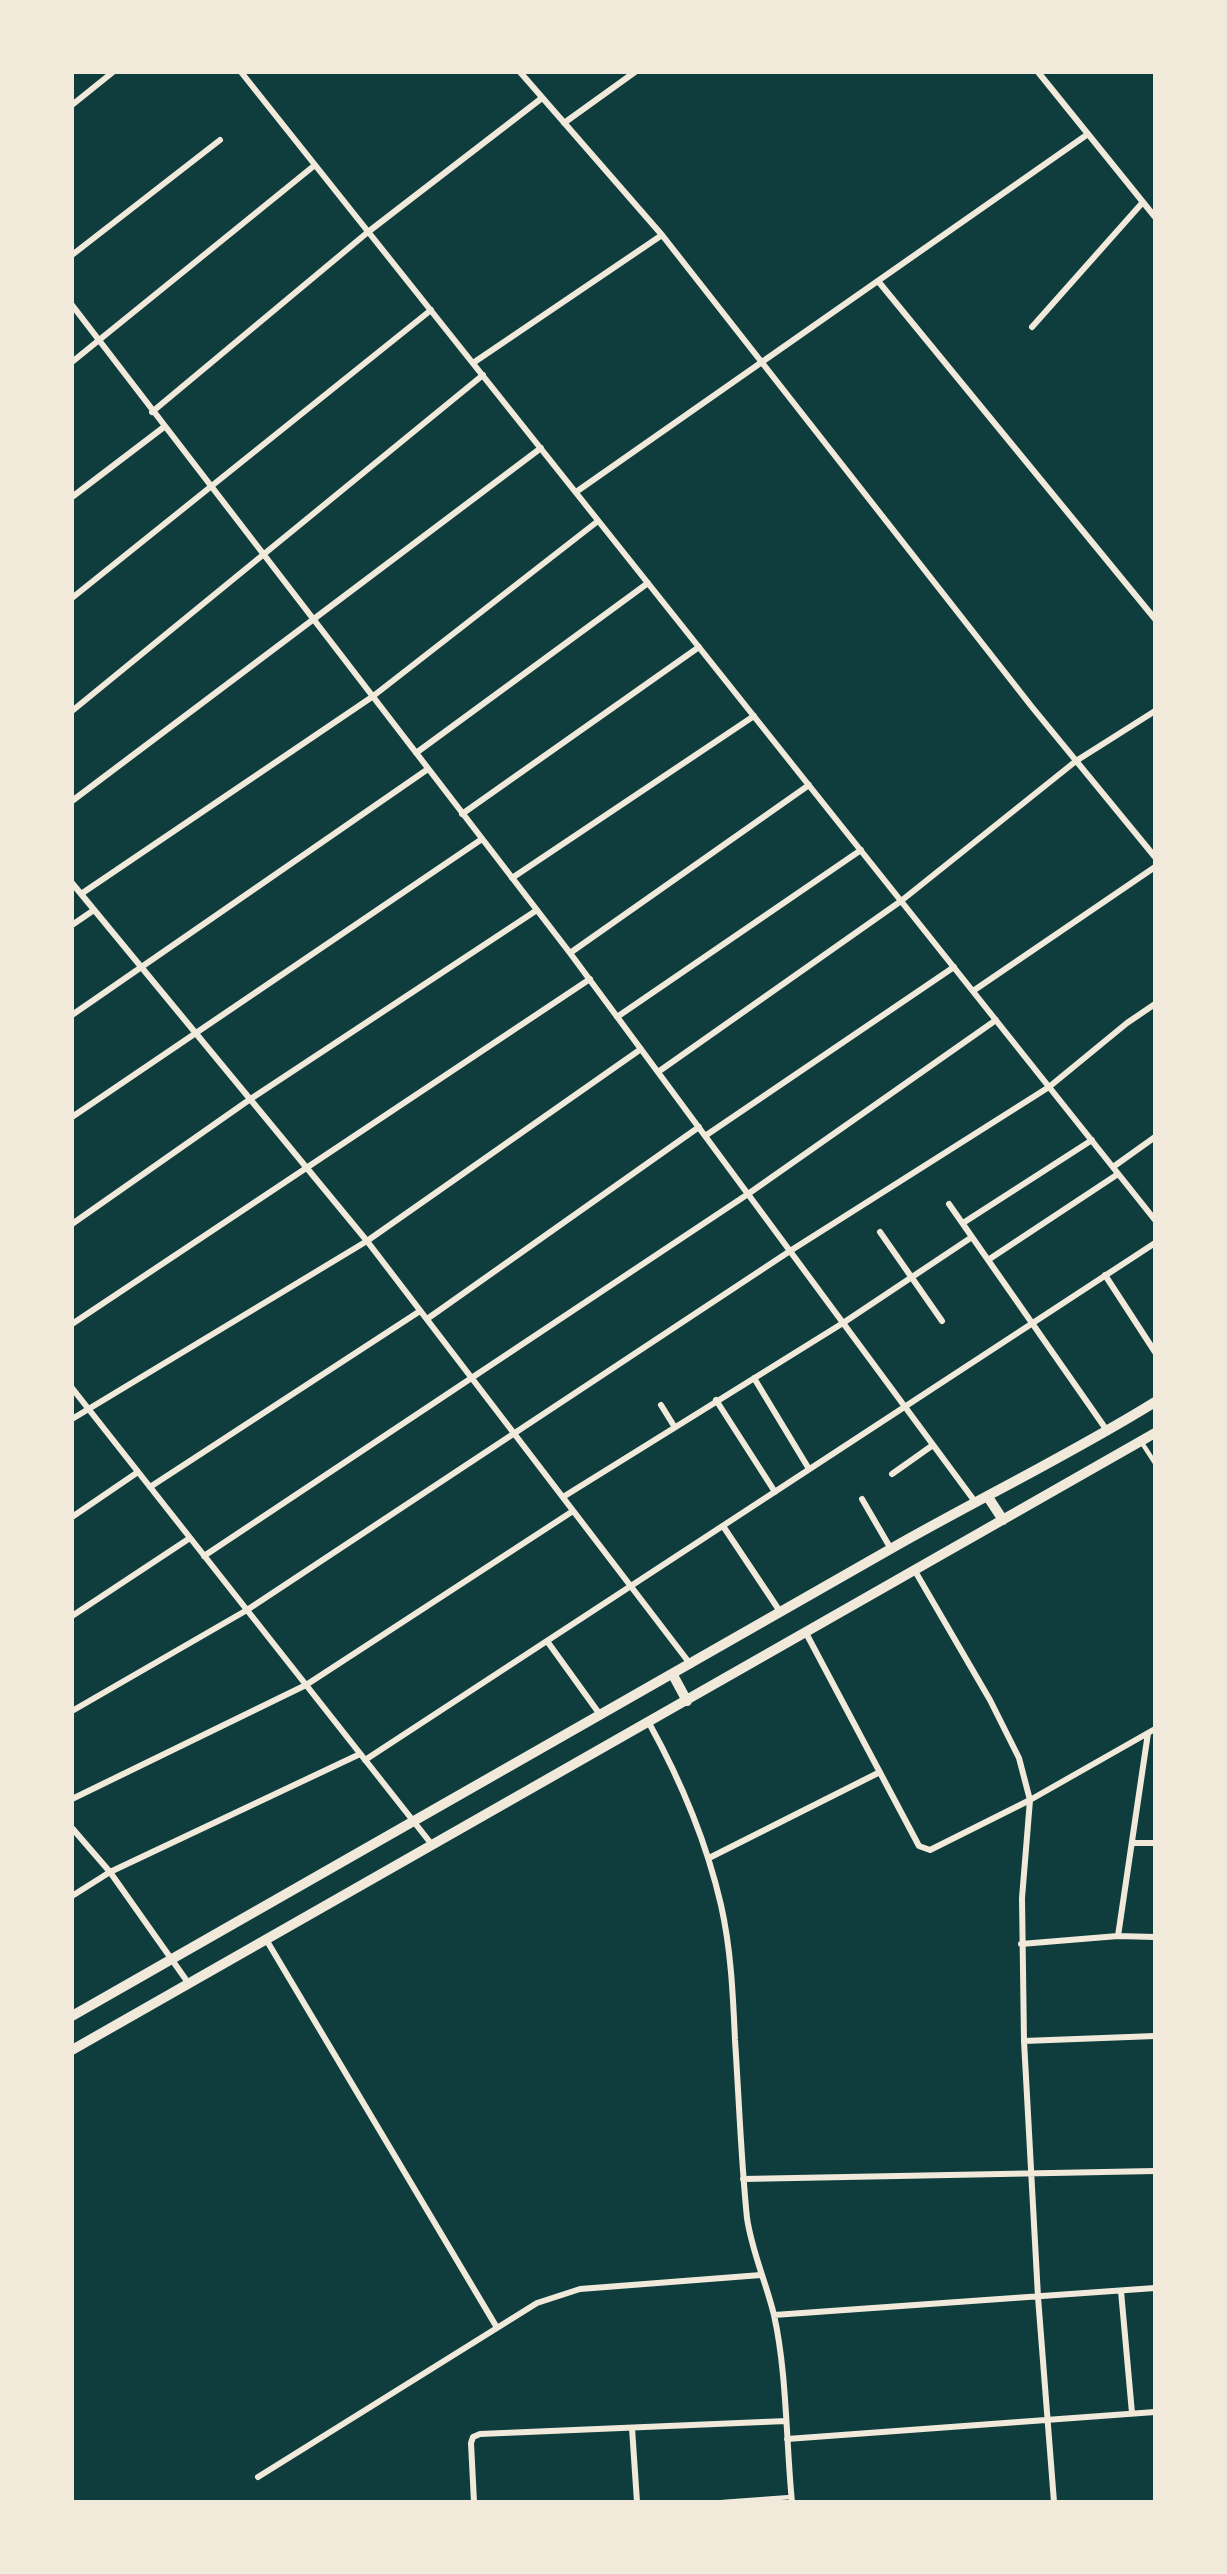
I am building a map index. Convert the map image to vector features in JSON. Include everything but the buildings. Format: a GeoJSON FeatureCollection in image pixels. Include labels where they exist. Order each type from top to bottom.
{"type":"FeatureCollection","features":[{"type":"Feature","properties":{"kind":"street"},"geometry":{"type":"LineString","coordinates":[[72,105],[113,72]]}},
{"type":"Feature","properties":{"kind":"street"},"geometry":{"type":"LineString","coordinates":[[241,72],[1155,1220]]}},
{"type":"Feature","properties":{"kind":"street"},"geometry":{"type":"LineString","coordinates":[[520,72],[662,235],[1076,761],[1155,857]]}},
{"type":"Feature","properties":{"kind":"street"},"geometry":{"type":"LineString","coordinates":[[564,123],[635,72]]}},
{"type":"Feature","properties":{"kind":"street"},"geometry":{"type":"LineString","coordinates":[[1038,72],[1155,217]]}},
{"type":"Feature","properties":{"kind":"street"},"geometry":{"type":"LineString","coordinates":[[152,412],[368,232],[542,98]]}},
{"type":"Feature","properties":{"kind":"street"},"geometry":{"type":"LineString","coordinates":[[576,492],[1088,134]]}},
{"type":"Feature","properties":{"kind":"street"},"geometry":{"type":"LineString","coordinates":[[72,255],[220,140]]}},
{"type":"Feature","properties":{"kind":"street"},"geometry":{"type":"LineString","coordinates":[[72,362],[315,165]]}},
{"type":"Feature","properties":{"kind":"street"},"geometry":{"type":"LineString","coordinates":[[1032,327],[1143,202]]}},
{"type":"Feature","properties":{"kind":"street"},"geometry":{"type":"LineString","coordinates":[[473,363],[662,235]]}},
{"type":"Feature","properties":{"kind":"street"},"geometry":{"type":"LineString","coordinates":[[878,281],[1155,619]]}},
{"type":"Feature","properties":{"kind":"street"},"geometry":{"type":"LineString","coordinates":[[72,306],[570,953],[976,1503]]}},
{"type":"Feature","properties":{"kind":"street"},"geometry":{"type":"LineString","coordinates":[[72,598],[431,310]]}},
{"type":"Feature","properties":{"kind":"street"},"geometry":{"type":"LineString","coordinates":[[72,711],[483,375]]}},
{"type":"Feature","properties":{"kind":"street"},"geometry":{"type":"LineString","coordinates":[[72,497],[164,427]]}},
{"type":"Feature","properties":{"kind":"street"},"geometry":{"type":"LineString","coordinates":[[72,801],[541,448]]}},
{"type":"Feature","properties":{"kind":"street"},"geometry":{"type":"LineString","coordinates":[[81,894],[372,697],[598,520]]}},
{"type":"Feature","properties":{"kind":"street"},"geometry":{"type":"LineString","coordinates":[[416,753],[648,583]]}},
{"type":"Feature","properties":{"kind":"street"},"geometry":{"type":"LineString","coordinates":[[462,813],[699,647]]}},
{"type":"Feature","properties":{"kind":"street"},"geometry":{"type":"LineString","coordinates":[[658,1072],[902,901],[1076,761],[1155,711]]}},
{"type":"Feature","properties":{"kind":"street"},"geometry":{"type":"LineString","coordinates":[[512,878],[754,716]]}},
{"type":"Feature","properties":{"kind":"street"},"geometry":{"type":"LineString","coordinates":[[72,1015],[428,769]]}},
{"type":"Feature","properties":{"kind":"street"},"geometry":{"type":"LineString","coordinates":[[570,953],[809,785]]}},
{"type":"Feature","properties":{"kind":"street"},"geometry":{"type":"LineString","coordinates":[[72,1117],[482,840]]}},
{"type":"Feature","properties":{"kind":"street"},"geometry":{"type":"LineString","coordinates":[[617,1017],[861,850]]}},
{"type":"Feature","properties":{"kind":"street"},"geometry":{"type":"LineString","coordinates":[[973,991],[1155,867]]}},
{"type":"Feature","properties":{"kind":"street"},"geometry":{"type":"LineString","coordinates":[[72,883],[367,1241],[691,1665]]}},
{"type":"Feature","properties":{"kind":"street"},"geometry":{"type":"LineString","coordinates":[[72,925],[94,910]]}},
{"type":"Feature","properties":{"kind":"street"},"geometry":{"type":"LineString","coordinates":[[72,1224],[249,1100],[537,910]]}},
{"type":"Feature","properties":{"kind":"street"},"geometry":{"type":"LineString","coordinates":[[705,1136],[954,967]]}},
{"type":"Feature","properties":{"kind":"street"},"geometry":{"type":"LineString","coordinates":[[72,1324],[590,980]]}},
{"type":"Feature","properties":{"kind":"street"},"geometry":{"type":"LineString","coordinates":[[72,1711],[247,1610],[790,1251],[1049,1088],[1127,1023],[1155,1004]]}},
{"type":"Feature","properties":{"kind":"street"},"geometry":{"type":"LineString","coordinates":[[204,1556],[748,1194],[996,1020]]}},
{"type":"Feature","properties":{"kind":"street"},"geometry":{"type":"LineString","coordinates":[[72,1419],[367,1241],[641,1049]]}},
{"type":"Feature","properties":{"kind":"street"},"geometry":{"type":"LineString","coordinates":[[427,1319],[699,1127]]}},
{"type":"Feature","properties":{"kind":"street"},"geometry":{"type":"LineString","coordinates":[[1113,1167],[1155,1137]]}},
{"type":"Feature","properties":{"kind":"street"},"geometry":{"type":"LineString","coordinates":[[963,1223],[1092,1140]]}},
{"type":"Feature","properties":{"kind":"street"},"geometry":{"type":"LineString","coordinates":[[988,1260],[1118,1174]]}},
{"type":"Feature","properties":{"kind":"street"},"geometry":{"type":"LineString","coordinates":[[949,1204],[1108,1432]]}},
{"type":"Feature","properties":{"kind":"street"},"geometry":{"type":"LineString","coordinates":[[880,1232],[942,1321]]}},
{"type":"Feature","properties":{"kind":"street"},"geometry":{"type":"LineString","coordinates":[[563,1497],[843,1323],[910,1276],[972,1237]]}},
{"type":"Feature","properties":{"kind":"street"},"geometry":{"type":"LineString","coordinates":[[72,1896],[110,1872],[363,1757],[547,1641],[1155,1243]]}},
{"type":"Feature","properties":{"kind":"street"},"geometry":{"type":"LineString","coordinates":[[1105,1275],[1155,1352]]}},
{"type":"Feature","properties":{"kind":"street"},"geometry":{"type":"LineString","coordinates":[[150,1487],[420,1311]]}},
{"type":"Feature","properties":{"kind":"street"},"geometry":{"type":"LineString","coordinates":[[754,1378],[809,1469]]}},
{"type":"Feature","properties":{"kind":"street"},"geometry":{"type":"LineString","coordinates":[[72,1388],[433,1846]]}},
{"type":"Feature","properties":{"kind":"street"},"geometry":{"type":"LineString","coordinates":[[716,1400],[775,1492]]}},
{"type":"Feature","properties":{"kind":"street"},"geometry":{"type":"LineString","coordinates":[[72,2016],[415,1823],[891,1549],[1108,1432],[1155,1402]]}},
{"type":"Feature","properties":{"kind":"street"},"geometry":{"type":"LineString","coordinates":[[661,1405],[674,1426]]}},
{"type":"Feature","properties":{"kind":"street"},"geometry":{"type":"LineString","coordinates":[[72,2050],[267,1941],[1155,1433]]}},
{"type":"Feature","properties":{"kind":"street"},"geometry":{"type":"LineString","coordinates":[[892,1474],[933,1445]]}},
{"type":"Feature","properties":{"kind":"street"},"geometry":{"type":"LineString","coordinates":[[72,1517],[138,1472]]}},
{"type":"Feature","properties":{"kind":"street"},"geometry":{"type":"LineString","coordinates":[[988,1497],[1003,1520]]}},
{"type":"Feature","properties":{"kind":"street"},"geometry":{"type":"LineString","coordinates":[[862,1499],[891,1549]]}},
{"type":"Feature","properties":{"kind":"street"},"geometry":{"type":"LineString","coordinates":[[72,1799],[306,1685],[573,1511]]}},
{"type":"Feature","properties":{"kind":"street"},"geometry":{"type":"LineString","coordinates":[[723,1526],[781,1613]]}},
{"type":"Feature","properties":{"kind":"street"},"geometry":{"type":"LineString","coordinates":[[72,1616],[190,1538]]}},
{"type":"Feature","properties":{"kind":"street"},"geometry":{"type":"LineString","coordinates":[[915,1571],[990,1700],[1019,1758],[1030,1800],[1021,1944],[1024,2042],[1038,2297],[1054,2502]]}},
{"type":"Feature","properties":{"kind":"street"},"geometry":{"type":"LineString","coordinates":[[806,1633],[923,1850],[930,1850],[1030,1800],[1155,1729]]}},
{"type":"Feature","properties":{"kind":"street"},"geometry":{"type":"LineString","coordinates":[[547,1641],[601,1716]]}},
{"type":"Feature","properties":{"kind":"street"},"geometry":{"type":"LineString","coordinates":[[673,1675],[687,1701]]}},
{"type":"Feature","properties":{"kind":"street"},"geometry":{"type":"LineString","coordinates":[[649,1723],[681,1784],[709,1858],[729,1955],[743,2179],[750,2237],[774,2315],[786,2421],[791,2500]]}},
{"type":"Feature","properties":{"kind":"street"},"geometry":{"type":"LineString","coordinates":[[1118,1936],[1148,1733]]}},
{"type":"Feature","properties":{"kind":"street"},"geometry":{"type":"LineString","coordinates":[[709,1858],[880,1772]]}},
{"type":"Feature","properties":{"kind":"street"},"geometry":{"type":"LineString","coordinates":[[72,1828],[110,1872],[189,1985]]}},
{"type":"Feature","properties":{"kind":"street"},"geometry":{"type":"LineString","coordinates":[[1132,1843],[1155,1843]]}},
{"type":"Feature","properties":{"kind":"street"},"geometry":{"type":"LineString","coordinates":[[1021,1944],[1118,1936],[1155,1936]]}},
{"type":"Feature","properties":{"kind":"street"},"geometry":{"type":"LineString","coordinates":[[267,1941],[496,2326]]}},
{"type":"Feature","properties":{"kind":"street"},"geometry":{"type":"LineString","coordinates":[[1024,2042],[1155,2036]]}},
{"type":"Feature","properties":{"kind":"street"},"geometry":{"type":"LineString","coordinates":[[743,2179],[1155,2171]]}},
{"type":"Feature","properties":{"kind":"street"},"geometry":{"type":"LineString","coordinates":[[258,2477],[496,2326],[537,2303],[580,2289],[761,2275]]}},
{"type":"Feature","properties":{"kind":"street"},"geometry":{"type":"LineString","coordinates":[[774,2315],[1155,2288]]}},
{"type":"Feature","properties":{"kind":"street"},"geometry":{"type":"LineString","coordinates":[[1121,2291],[1132,2414]]}},
{"type":"Feature","properties":{"kind":"street"},"geometry":{"type":"LineString","coordinates":[[787,2439],[1155,2412]]}},
{"type":"Feature","properties":{"kind":"street"},"geometry":{"type":"LineString","coordinates":[[474,2502],[471,2452],[473,2437],[480,2434],[786,2421]]}},
{"type":"Feature","properties":{"kind":"street"},"geometry":{"type":"LineString","coordinates":[[632,2427],[637,2502]]}},
{"type":"Feature","properties":{"kind":"lane"},"geometry":{"type":"LineString","coordinates":[[1141,1441],[1155,1463]]}},
{"type":"Feature","properties":{"kind":"lane"},"geometry":{"type":"LineString","coordinates":[[723,2502],[791,2500]]}}]}
